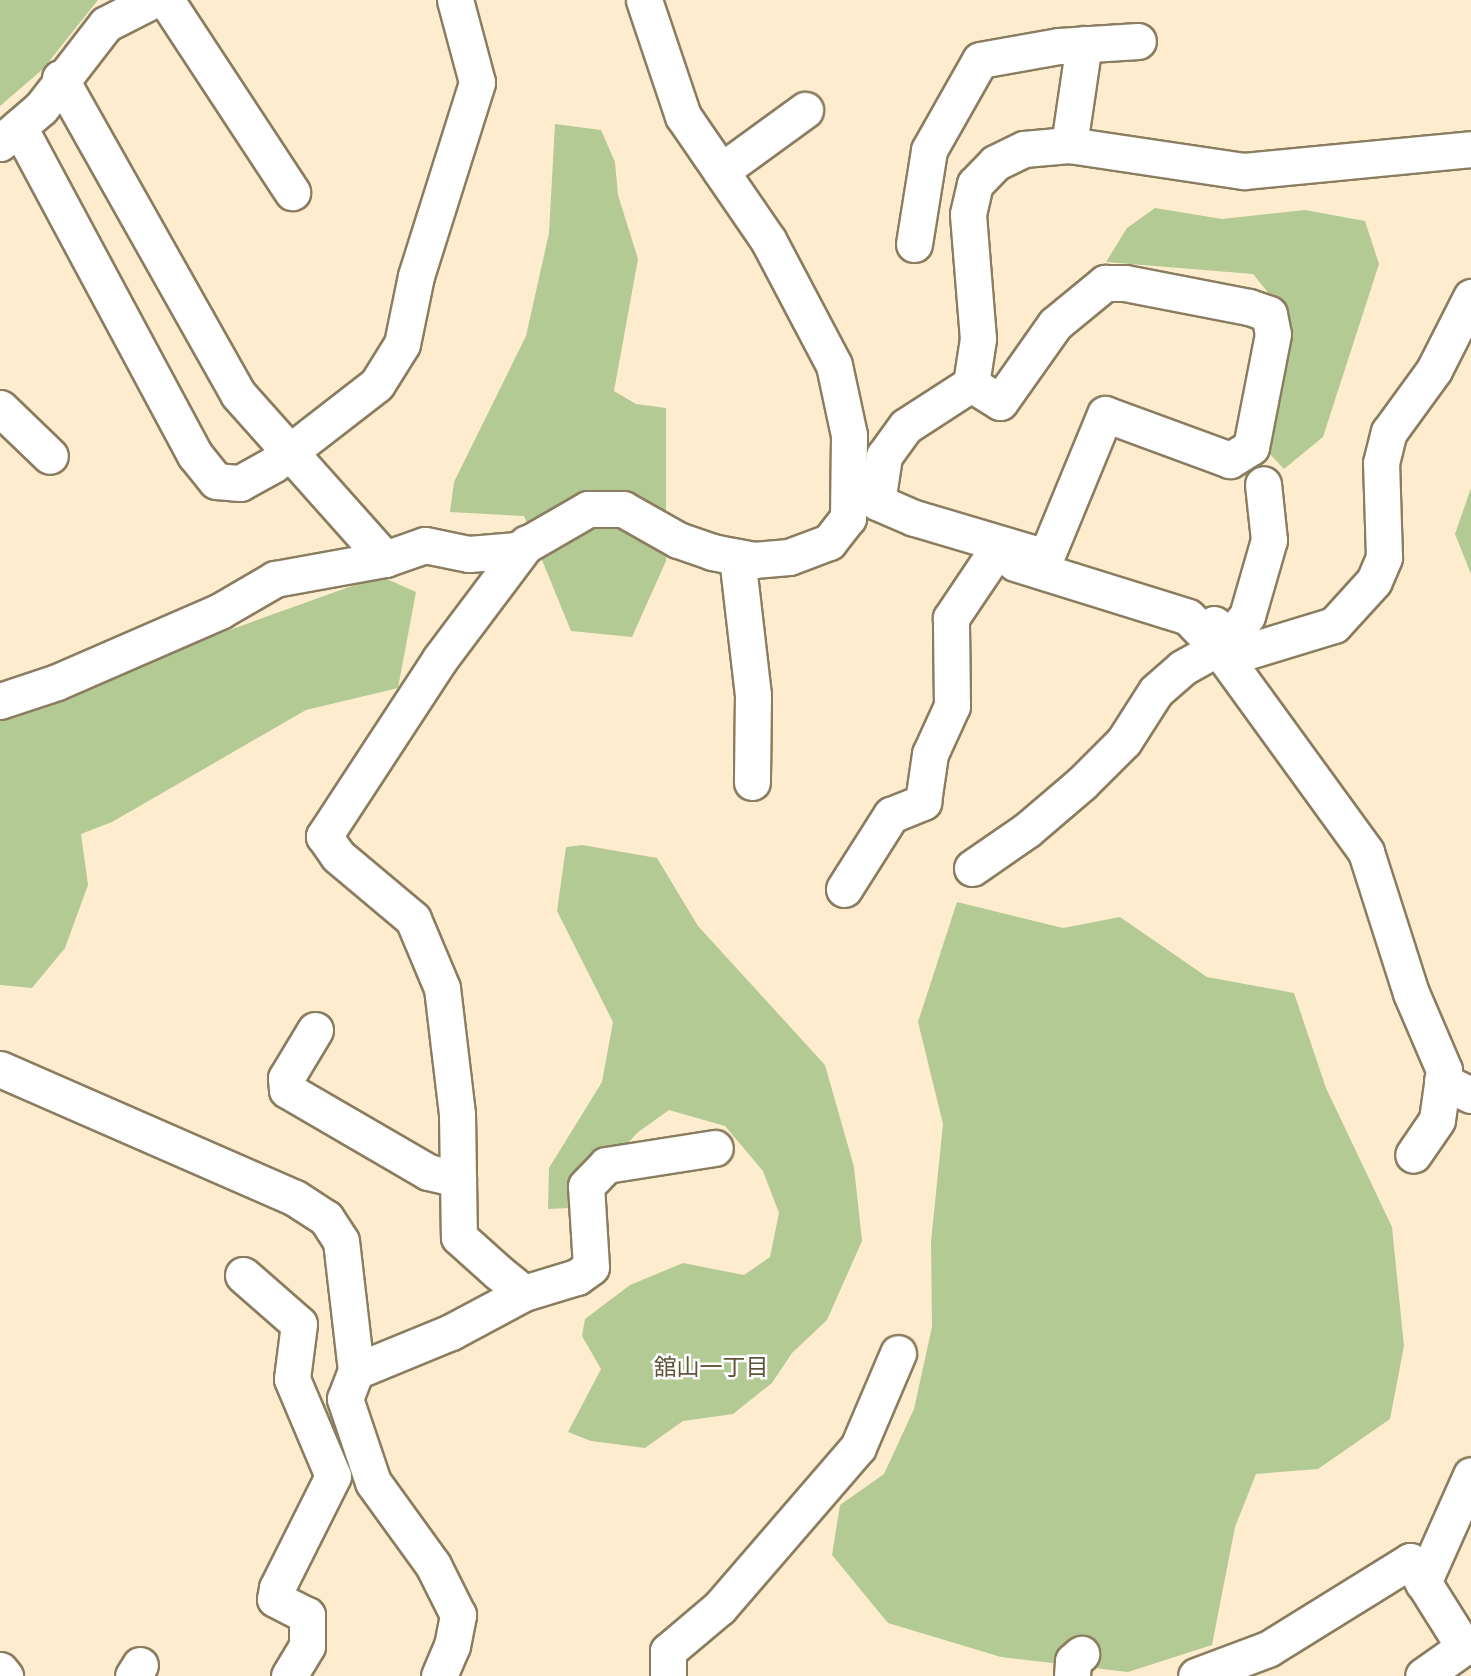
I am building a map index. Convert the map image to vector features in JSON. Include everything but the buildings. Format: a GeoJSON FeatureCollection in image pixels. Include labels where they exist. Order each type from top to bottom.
{"type":"FeatureCollection","features":[{"type":"Feature","properties":{"kind":"street"},"geometry":{"type":"LineString","coordinates":[[153,0],[106,24],[60,78],[41,108],[10,135],[195,455],[216,481],[240,484],[287,453],[377,384],[402,344],[415,276],[477,82],[455,0]]}},
{"type":"Feature","properties":{"kind":"street"},"geometry":{"type":"LineString","coordinates":[[166,0],[292,192]]}},
{"type":"Feature","properties":{"kind":"street"},"geometry":{"type":"LineString","coordinates":[[644,0],[683,116],[768,240],[834,365],[863,501]]}},
{"type":"Feature","properties":{"kind":"street"},"geometry":{"type":"LineString","coordinates":[[914,244],[929,150],[980,60],[1084,44],[1138,41]]}},
{"type":"Feature","properties":{"kind":"street"},"geometry":{"type":"LineString","coordinates":[[1069,145],[1084,44]]}},
{"type":"Feature","properties":{"kind":"street"},"geometry":{"type":"LineString","coordinates":[[60,78],[238,394],[287,453],[385,559]]}},
{"type":"Feature","properties":{"kind":"street"},"geometry":{"type":"LineString","coordinates":[[721,171],[805,110]]}},
{"type":"Feature","properties":{"kind":"street"},"geometry":{"type":"LineString","coordinates":[[0,701],[57,682],[219,611],[275,579],[385,559],[425,545],[469,554],[517,550],[588,509],[623,509],[678,540],[737,557],[789,557],[829,542],[863,501],[884,456],[906,426],[971,384],[978,339],[968,214],[975,184],[995,163],[1024,149],[1069,145],[1244,171],[1471,149]]}},
{"type":"Feature","properties":{"kind":"street"},"geometry":{"type":"LineString","coordinates":[[863,501],[1046,557],[1105,414],[1230,460],[1241,457],[1251,447],[1273,334],[1269,314],[1125,282],[1105,283],[1055,324],[1000,402],[971,384]]}},
{"type":"Feature","properties":{"kind":"street"},"geometry":{"type":"LineString","coordinates":[[1222,643],[1241,653],[1334,625],[1374,581],[1384,557],[1381,463],[1389,432],[1434,370],[1471,297]]}},
{"type":"Feature","properties":{"kind":"street"},"geometry":{"type":"LineString","coordinates":[[0,408],[50,456]]}},
{"type":"Feature","properties":{"kind":"street"},"geometry":{"type":"LineString","coordinates":[[972,868],[1027,831],[1082,783],[1124,741],[1156,691],[1182,668],[1222,643],[1247,616],[1269,540],[1263,484]]}},
{"type":"Feature","properties":{"kind":"street"},"geometry":{"type":"LineString","coordinates":[[949,529],[992,556],[1188,617],[1191,612],[1205,614],[1222,643],[1366,852],[1411,993],[1444,1070],[1457,1088],[1413,1155]]}},
{"type":"Feature","properties":{"kind":"street"},"geometry":{"type":"LineString","coordinates":[[524,1293],[459,1237],[457,1114],[442,988],[413,919],[338,856],[324,836],[440,659],[527,543]]}},
{"type":"Feature","properties":{"kind":"street"},"geometry":{"type":"LineString","coordinates":[[844,889],[891,815],[923,802],[930,754],[951,706],[951,618],[992,556]]}},
{"type":"Feature","properties":{"kind":"street"},"geometry":{"type":"LineString","coordinates":[[737,557],[753,695],[752,782]]}},
{"type":"Feature","properties":{"kind":"street"},"geometry":{"type":"LineString","coordinates":[[315,1030],[286,1078],[287,1090],[428,1172],[458,1179]]}},
{"type":"Feature","properties":{"kind":"street"},"geometry":{"type":"LineString","coordinates":[[0,1069],[295,1198],[326,1218],[341,1241],[356,1371],[345,1399],[373,1482],[433,1565],[458,1615],[452,1646],[439,1676]]}},
{"type":"Feature","properties":{"kind":"street"},"geometry":{"type":"LineString","coordinates":[[356,1371],[451,1332],[524,1293],[577,1277],[591,1267],[586,1186],[606,1165],[715,1148]]}},
{"type":"Feature","properties":{"kind":"street"},"geometry":{"type":"LineString","coordinates":[[243,1275],[299,1324],[292,1379],[333,1476],[277,1588],[275,1599],[307,1615],[307,1646],[289,1676]]}},
{"type":"Feature","properties":{"kind":"street"},"geometry":{"type":"LineString","coordinates":[[668,1676],[668,1651],[720,1607],[858,1447],[898,1353]]}},
{"type":"Feature","properties":{"kind":"street"},"geometry":{"type":"LineString","coordinates":[[1423,1583],[1471,1475]]}},
{"type":"Feature","properties":{"kind":"street"},"geometry":{"type":"LineString","coordinates":[[1196,1676],[1268,1649],[1410,1562],[1464,1647],[1423,1676]]}},
{"type":"Feature","properties":{"kind":"street"},"geometry":{"type":"LineString","coordinates":[[0,1670],[5,1676]]}},
{"type":"Feature","properties":{"kind":"green space"},"geometry":{"type":"Polygon","coordinates":[[[0,0],[98,0],[43,69],[0,106],[0,0]]]}},
{"type":"Feature","properties":{"kind":"green space"},"geometry":{"type":"Polygon","coordinates":[[[555,124],[601,130],[615,162],[618,195],[638,259],[614,391],[636,404],[666,408],[666,561],[632,637],[571,631],[524,516],[450,512],[454,482],[526,336],[549,233],[555,124]]]}},
{"type":"Feature","properties":{"kind":"green space"},"geometry":{"type":"Polygon","coordinates":[[[1155,208],[1222,219],[1305,210],[1365,221],[1379,264],[1323,437],[1284,469],[1267,451],[1278,305],[1253,274],[1106,262],[1127,228],[1155,208]]]}},
{"type":"Feature","properties":{"kind":"green space"},"geometry":{"type":"Polygon","coordinates":[[[1471,488],[1471,574],[1455,534],[1471,488]]]}},
{"type":"Feature","properties":{"kind":"green space"},"geometry":{"type":"Polygon","coordinates":[[[380,576],[416,592],[398,688],[306,710],[112,822],[81,834],[88,885],[65,948],[32,988],[0,985],[0,712],[380,576]]]}},
{"type":"Feature","properties":{"kind":"green space"},"geometry":{"type":"Polygon","coordinates":[[[582,845],[657,858],[698,926],[825,1065],[854,1167],[862,1241],[827,1320],[792,1353],[772,1383],[733,1414],[683,1421],[645,1448],[591,1441],[568,1432],[601,1369],[582,1336],[585,1319],[630,1285],[683,1263],[744,1275],[770,1257],[779,1213],[763,1171],[725,1126],[669,1110],[637,1133],[570,1208],[548,1209],[549,1168],[602,1082],[613,1022],[557,911],[566,847],[582,845]]]}},
{"type":"Feature","properties":{"kind":"green space"},"geometry":{"type":"Polygon","coordinates":[[[957,902],[1063,928],[1120,917],[1207,977],[1294,993],[1326,1088],[1392,1227],[1404,1346],[1390,1419],[1318,1469],[1256,1474],[1235,1527],[1212,1645],[1128,1672],[1001,1657],[888,1623],[832,1555],[840,1505],[884,1474],[914,1409],[932,1327],[931,1242],[943,1124],[918,1022],[957,902]]]}},
{"type":"Feature","properties":{"kind":"district","name":"舘山一丁目"},"geometry":{"type":"Point","coordinates":[711,1366]}}]}
